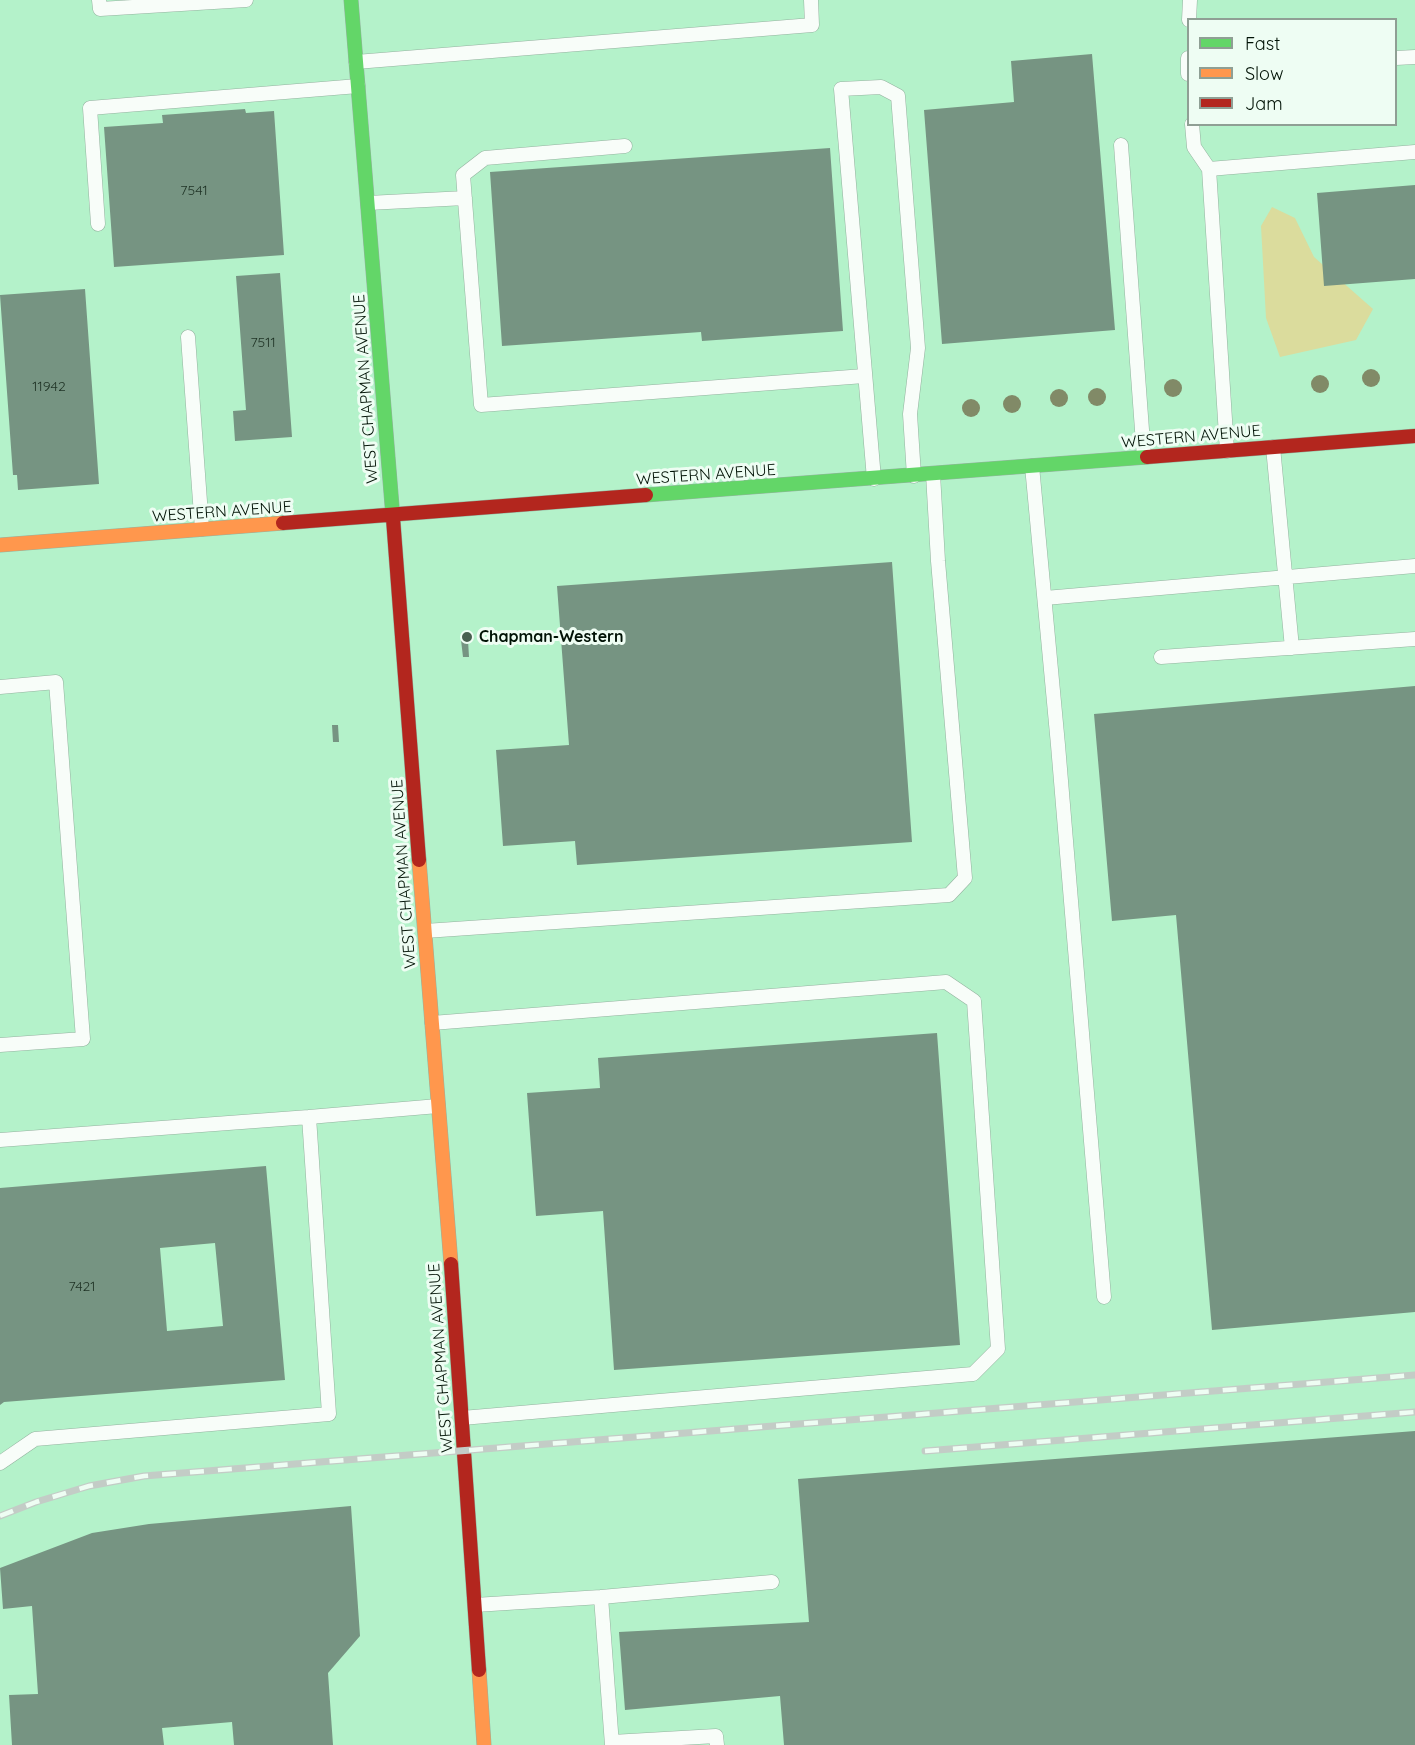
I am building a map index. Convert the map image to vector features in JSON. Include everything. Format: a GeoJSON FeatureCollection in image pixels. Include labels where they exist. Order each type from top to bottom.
{"type":"FeatureCollection","features":[{"type":"Feature","properties":{"kind":"main road","name":"WEST CHAPMAN AVENUE"},"geometry":{"type":"LineString","coordinates":[[351,0],[425,931],[484,1745]]}},
{"type":"Feature","properties":{"kind":"main road","name":"WESTERN AVENUE"},"geometry":{"type":"LineString","coordinates":[[0,545],[1415,436]]}},
{"type":"Feature","properties":{"kind":"lane"},"geometry":{"type":"LineString","coordinates":[[99,0],[100,9],[246,0]]}},
{"type":"Feature","properties":{"kind":"lane"},"geometry":{"type":"LineString","coordinates":[[356,62],[812,25],[811,0]]}},
{"type":"Feature","properties":{"kind":"lane"},"geometry":{"type":"LineString","coordinates":[[1189,18],[1190,0]]}},
{"type":"Feature","properties":{"kind":"lane"},"geometry":{"type":"LineString","coordinates":[[1397,58],[1415,57]]}},
{"type":"Feature","properties":{"kind":"lane"},"geometry":{"type":"LineString","coordinates":[[98,224],[90,108],[358,86]]}},
{"type":"Feature","properties":{"kind":"lane"},"geometry":{"type":"LineString","coordinates":[[874,479],[841,89],[881,87],[898,96],[918,348],[910,414],[914,476]]}},
{"type":"Feature","properties":{"kind":"lane"},"geometry":{"type":"LineString","coordinates":[[1192,126],[1194,147],[1209,170],[1227,451]]}},
{"type":"Feature","properties":{"kind":"lane"},"geometry":{"type":"LineString","coordinates":[[1121,145],[1144,457]]}},
{"type":"Feature","properties":{"kind":"lane"},"geometry":{"type":"LineString","coordinates":[[625,146],[484,158],[463,175],[481,405],[864,376]]}},
{"type":"Feature","properties":{"kind":"lane"},"geometry":{"type":"LineString","coordinates":[[1209,170],[1415,152]]}},
{"type":"Feature","properties":{"kind":"lane"},"geometry":{"type":"LineString","coordinates":[[368,203],[465,198]]}},
{"type":"Feature","properties":{"kind":"lane"},"geometry":{"type":"LineString","coordinates":[[188,337],[202,529]]}},
{"type":"Feature","properties":{"kind":"lane"},"geometry":{"type":"LineString","coordinates":[[1273,447],[1292,648]]}},
{"type":"Feature","properties":{"kind":"lane"},"geometry":{"type":"LineString","coordinates":[[1032,466],[1104,1296]]}},
{"type":"Feature","properties":{"kind":"lane"},"geometry":{"type":"LineString","coordinates":[[425,931],[949,895],[965,878],[938,561],[933,474]]}},
{"type":"Feature","properties":{"kind":"lane"},"geometry":{"type":"LineString","coordinates":[[1045,598],[1415,566]]}},
{"type":"Feature","properties":{"kind":"lane"},"geometry":{"type":"LineString","coordinates":[[1161,657],[1415,639]]}},
{"type":"Feature","properties":{"kind":"lane"},"geometry":{"type":"LineString","coordinates":[[0,687],[56,682],[83,1039],[0,1045]]}},
{"type":"Feature","properties":{"kind":"lane"},"geometry":{"type":"LineString","coordinates":[[432,1023],[946,982],[974,1001],[998,1349],[974,1374],[462,1418]]}},
{"type":"Feature","properties":{"kind":"lane"},"geometry":{"type":"LineString","coordinates":[[0,1140],[438,1106]]}},
{"type":"Feature","properties":{"kind":"lane"},"geometry":{"type":"LineString","coordinates":[[0,1463],[35,1439],[329,1414],[309,1117]]}},
{"type":"Feature","properties":{"kind":"lane"},"geometry":{"type":"LineString","coordinates":[[475,1605],[772,1582]]}},
{"type":"Feature","properties":{"kind":"lane"},"geometry":{"type":"LineString","coordinates":[[601,1597],[612,1744],[716,1736],[717,1745]]}},
{"type":"Feature","properties":{"kind":"shaded area"},"geometry":{"type":"Polygon","coordinates":[[[0,0],[1415,0],[1415,1745],[0,1745],[0,0]]]}},
{"type":"Feature","properties":{"kind":"shaded area"},"geometry":{"type":"Polygon","coordinates":[[[1272,207],[1295,218],[1314,257],[1373,309],[1356,340],[1280,357],[1266,318],[1261,226],[1272,207]]]}},
{"type":"Feature","properties":{"kind":"building"},"geometry":{"type":"Polygon","coordinates":[[[1092,54],[1115,330],[942,344],[924,110],[1014,102],[1011,61],[1092,54]]]}},
{"type":"Feature","properties":{"kind":"building"},"geometry":{"type":"Polygon","coordinates":[[[245,109],[246,113],[274,111],[284,255],[114,267],[104,127],[163,123],[162,115],[245,109]]]}},
{"type":"Feature","properties":{"kind":"building"},"geometry":{"type":"Polygon","coordinates":[[[830,148],[843,331],[702,341],[701,332],[502,346],[490,172],[830,148]]]}},
{"type":"Feature","properties":{"kind":"building"},"geometry":{"type":"Polygon","coordinates":[[[1415,185],[1415,279],[1324,286],[1317,193],[1415,185]]]}},
{"type":"Feature","properties":{"kind":"building"},"geometry":{"type":"Polygon","coordinates":[[[280,273],[292,437],[235,441],[233,411],[246,410],[236,276],[280,273]]]}},
{"type":"Feature","properties":{"kind":"building"},"geometry":{"type":"Polygon","coordinates":[[[85,289],[99,484],[18,490],[17,475],[13,475],[0,295],[85,289]]]}},
{"type":"Feature","properties":{"kind":"building"},"geometry":{"type":"Polygon","coordinates":[[[892,562],[912,842],[577,865],[575,841],[503,846],[496,750],[569,745],[557,586],[892,562]]]}},
{"type":"Feature","properties":{"kind":"building"},"geometry":{"type":"Polygon","coordinates":[[[461,640],[468,640],[469,657],[463,657],[461,640]]]}},
{"type":"Feature","properties":{"kind":"building"},"geometry":{"type":"Polygon","coordinates":[[[1415,686],[1415,1312],[1212,1330],[1176,915],[1112,921],[1094,714],[1415,686]]]}},
{"type":"Feature","properties":{"kind":"building"},"geometry":{"type":"Polygon","coordinates":[[[332,725],[338,725],[339,742],[333,742],[332,725]]]}},
{"type":"Feature","properties":{"kind":"building"},"geometry":{"type":"Polygon","coordinates":[[[937,1033],[960,1345],[614,1370],[603,1211],[536,1216],[527,1093],[600,1088],[598,1058],[937,1033]]]}},
{"type":"Feature","properties":{"kind":"building"},"geometry":{"type":"Polygon","coordinates":[[[266,1166],[285,1380],[4,1402],[0,1405],[0,1188],[266,1166]],[[215,1243],[160,1248],[167,1331],[223,1326],[215,1243]]]}},
{"type":"Feature","properties":{"kind":"building"},"geometry":{"type":"Polygon","coordinates":[[[1415,1431],[1415,1745],[784,1745],[780,1696],[625,1710],[619,1632],[809,1622],[798,1479],[1415,1431]]]}},
{"type":"Feature","properties":{"kind":"building"},"geometry":{"type":"Polygon","coordinates":[[[351,1506],[360,1636],[328,1673],[333,1745],[234,1745],[232,1722],[162,1728],[164,1745],[12,1745],[9,1695],[38,1694],[32,1606],[3,1609],[0,1568],[92,1533],[149,1524],[351,1506]]]}},
{"type":"Feature","properties":{"kind":"railway"},"geometry":{"type":"LineString","coordinates":[[0,1516],[89,1486],[144,1476],[1415,1375]]}},
{"type":"Feature","properties":{"kind":"railway"},"geometry":{"type":"LineString","coordinates":[[925,1451],[1415,1412]]}},
{"type":"Feature","properties":{"kind":"traffic: fast"},"geometry":{"type":"LineString","coordinates":[[351,0],[393,518]]}},
{"type":"Feature","properties":{"kind":"traffic: fast"},"geometry":{"type":"LineString","coordinates":[[646,495],[1147,457]]}},
{"type":"Feature","properties":{"kind":"traffic: slow"},"geometry":{"type":"LineString","coordinates":[[0,545],[283,523]]}},
{"type":"Feature","properties":{"kind":"traffic: slow"},"geometry":{"type":"LineString","coordinates":[[419,860],[451,1264]]}},
{"type":"Feature","properties":{"kind":"traffic: slow"},"geometry":{"type":"LineString","coordinates":[[479,1670],[484,1745]]}},
{"type":"Feature","properties":{"kind":"traffic: jam"},"geometry":{"type":"LineString","coordinates":[[1147,457],[1415,436]]}},
{"type":"Feature","properties":{"kind":"traffic: jam"},"geometry":{"type":"LineString","coordinates":[[283,523],[646,495]]}},
{"type":"Feature","properties":{"kind":"traffic: jam"},"geometry":{"type":"LineString","coordinates":[[393,518],[419,860]]}},
{"type":"Feature","properties":{"kind":"traffic: jam"},"geometry":{"type":"LineString","coordinates":[[451,1264],[479,1670]]}},
{"type":"Feature","properties":{"kind":"place","name":"Chapman-Western"},"geometry":{"type":"Point","coordinates":[467,637]}}]}
